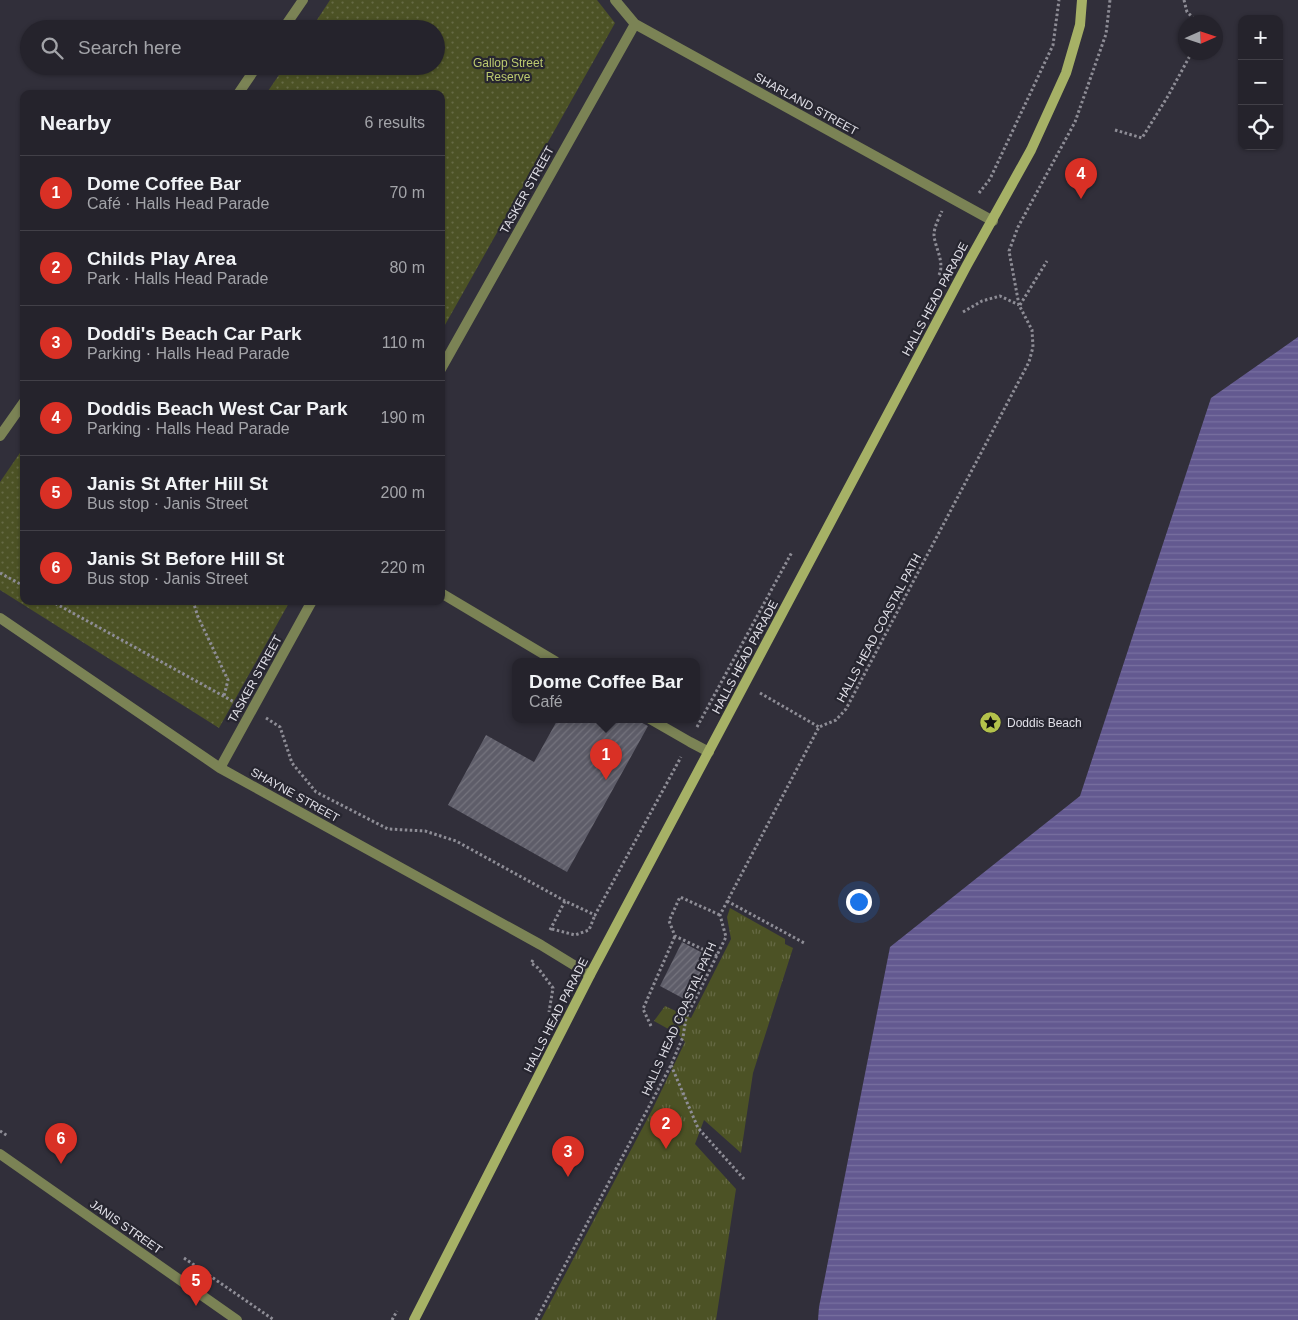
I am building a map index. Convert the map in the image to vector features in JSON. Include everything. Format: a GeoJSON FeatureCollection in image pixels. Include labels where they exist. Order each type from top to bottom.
{"type":"FeatureCollection","features":[{"type":"Feature","properties":{"kind":"street"},"geometry":{"type":"LineString","coordinates":[[289,20],[303,0]]}},
{"type":"Feature","properties":{"kind":"street","name":"SHARLAND STREET"},"geometry":{"type":"LineString","coordinates":[[615,0],[635,24],[993,221]]}},
{"type":"Feature","properties":{"kind":"street","name":"HALLS HEAD PARADE"},"geometry":{"type":"LineString","coordinates":[[414,1320],[590,975],[946,304],[1031,150],[1066,73],[1080,25],[1082,0]]}},
{"type":"Feature","properties":{"kind":"street","name":"TASKER STREET"},"geometry":{"type":"LineString","coordinates":[[445,362],[635,24]]}},
{"type":"Feature","properties":{"kind":"street"},"geometry":{"type":"LineString","coordinates":[[241,90],[251,75]]}},
{"type":"Feature","properties":{"kind":"street"},"geometry":{"type":"LineString","coordinates":[[0,436],[20,408]]}},
{"type":"Feature","properties":{"kind":"street"},"geometry":{"type":"LineString","coordinates":[[445,595],[549,658]]}},
{"type":"Feature","properties":{"kind":"street","name":"TASKER STREET"},"geometry":{"type":"LineString","coordinates":[[220,768],[310,605]]}},
{"type":"Feature","properties":{"kind":"street","name":"SHAYNE STREET"},"geometry":{"type":"LineString","coordinates":[[0,618],[220,768],[541,945],[590,975]]}},
{"type":"Feature","properties":{"kind":"street"},"geometry":{"type":"LineString","coordinates":[[657,723],[709,752]]}},
{"type":"Feature","properties":{"kind":"street","name":"JANIS STREET"},"geometry":{"type":"LineString","coordinates":[[0,1154],[237,1320]]}},
{"type":"Feature","properties":{"kind":"path"},"geometry":{"type":"LineString","coordinates":[[936,280],[940,272],[939,253],[934,235],[948,197],[951,192],[962,197],[979,193],[990,179],[1053,45],[1060,0]]}},
{"type":"Feature","properties":{"kind":"path","name":"HALLS HEAD COASTAL PATH"},"geometry":{"type":"LineString","coordinates":[[819,727],[836,720],[846,710],[1029,362],[1033,347],[1032,330],[1019,305],[1008,251],[1018,227],[1075,122],[1106,34],[1110,0]]}},
{"type":"Feature","properties":{"kind":"path"},"geometry":{"type":"LineString","coordinates":[[1184,0],[1187,12],[1190,15]]}},
{"type":"Feature","properties":{"kind":"path"},"geometry":{"type":"LineString","coordinates":[[1115,130],[1142,138],[1188,60]]}},
{"type":"Feature","properties":{"kind":"path"},"geometry":{"type":"LineString","coordinates":[[946,304],[963,312],[982,301],[1000,296],[1019,305],[1047,261]]}},
{"type":"Feature","properties":{"kind":"path"},"geometry":{"type":"LineString","coordinates":[[551,928],[575,935],[589,930],[595,915],[792,551]]}},
{"type":"Feature","properties":{"kind":"path"},"geometry":{"type":"LineString","coordinates":[[0,573],[20,584]]}},
{"type":"Feature","properties":{"kind":"path"},"geometry":{"type":"LineString","coordinates":[[58,605],[280,727],[292,763],[316,792],[388,829],[425,831],[456,841],[565,901],[595,915]]}},
{"type":"Feature","properties":{"kind":"path"},"geometry":{"type":"LineString","coordinates":[[194,605],[198,617],[228,680],[224,696]]}},
{"type":"Feature","properties":{"kind":"path"},"geometry":{"type":"LineString","coordinates":[[717,956],[675,936],[669,921],[680,897],[720,915],[819,727],[726,674]]}},
{"type":"Feature","properties":{"kind":"path"},"geometry":{"type":"LineString","coordinates":[[674,759],[676,765]]}},
{"type":"Feature","properties":{"kind":"path"},"geometry":{"type":"LineString","coordinates":[[546,1018],[550,1010],[553,988],[538,968],[531,963],[565,901]]}},
{"type":"Feature","properties":{"kind":"path"},"geometry":{"type":"LineString","coordinates":[[727,901],[806,944]]}},
{"type":"Feature","properties":{"kind":"path","name":"HALLS HEAD COASTAL PATH"},"geometry":{"type":"LineString","coordinates":[[536,1320],[671,1065],[683,1037],[686,1018],[726,937],[720,915]]}},
{"type":"Feature","properties":{"kind":"path"},"geometry":{"type":"LineString","coordinates":[[650,1026],[643,1009],[675,936]]}},
{"type":"Feature","properties":{"kind":"path"},"geometry":{"type":"LineString","coordinates":[[671,1065],[698,1128],[744,1179]]}},
{"type":"Feature","properties":{"kind":"path"},"geometry":{"type":"LineString","coordinates":[[392,1320],[401,1302]]}},
{"type":"Feature","properties":{"kind":"green space","name":"Gallop Street Reserve"},"geometry":{"type":"Polygon","coordinates":[[[330,0],[597,0],[615,23],[445,325],[445,90],[269,90],[279,75],[445,75],[445,20],[317,20],[330,0]]]}},
{"type":"Feature","properties":{"kind":"green space"},"geometry":{"type":"Polygon","coordinates":[[[20,453],[20,603],[0,590],[0,482],[20,453]]]}},
{"type":"Feature","properties":{"kind":"green space"},"geometry":{"type":"Polygon","coordinates":[[[24,605],[288,605],[219,728],[24,605]]]}},
{"type":"Feature","properties":{"kind":"green space"},"geometry":{"type":"Polygon","coordinates":[[[730,908],[785,939],[785,944],[793,948],[753,1073],[741,1153],[704,1120],[695,1144],[736,1189],[716,1320],[541,1320],[652,1110],[685,1042],[679,1035],[654,1021],[665,1006],[691,1018],[731,939],[727,917],[730,908]]]}},
{"type":"Feature","properties":{"kind":"shaded area"},"geometry":{"type":"Polygon","coordinates":[[[1298,337],[1298,1320],[818,1320],[890,947],[1080,796],[1211,398],[1298,337]]]}},
{"type":"Feature","properties":{"kind":"building"},"geometry":{"type":"Polygon","coordinates":[[[556,723],[642,723],[648,726],[567,872],[448,805],[486,735],[534,762],[556,723]]]}},
{"type":"Feature","properties":{"kind":"building"},"geometry":{"type":"Polygon","coordinates":[[[682,942],[710,957],[688,1001],[660,986],[682,942]]]}},
{"type":"Feature","properties":{"kind":"place","name":"Doddis Beach West Car Park"},"geometry":{"type":"Point","coordinates":[1081,199]}},
{"type":"Feature","properties":{"kind":"place","name":"Doddis Beach"},"geometry":{"type":"Point","coordinates":[991,723]}},
{"type":"Feature","properties":{"kind":"place","name":"Dome Coffee Bar"},"geometry":{"type":"Point","coordinates":[606,780]}},
{"type":"Feature","properties":{"kind":"place","name":"Childs Play Area"},"geometry":{"type":"Point","coordinates":[666,1149]}},
{"type":"Feature","properties":{"kind":"place","name":"Janis St Before Hill St"},"geometry":{"type":"Point","coordinates":[61,1164]}},
{"type":"Feature","properties":{"kind":"place","name":"Doddi's Beach Car Park"},"geometry":{"type":"Point","coordinates":[568,1177]}},
{"type":"Feature","properties":{"kind":"place","name":"Janis St After Hill St"},"geometry":{"type":"Point","coordinates":[196,1306]}}]}
